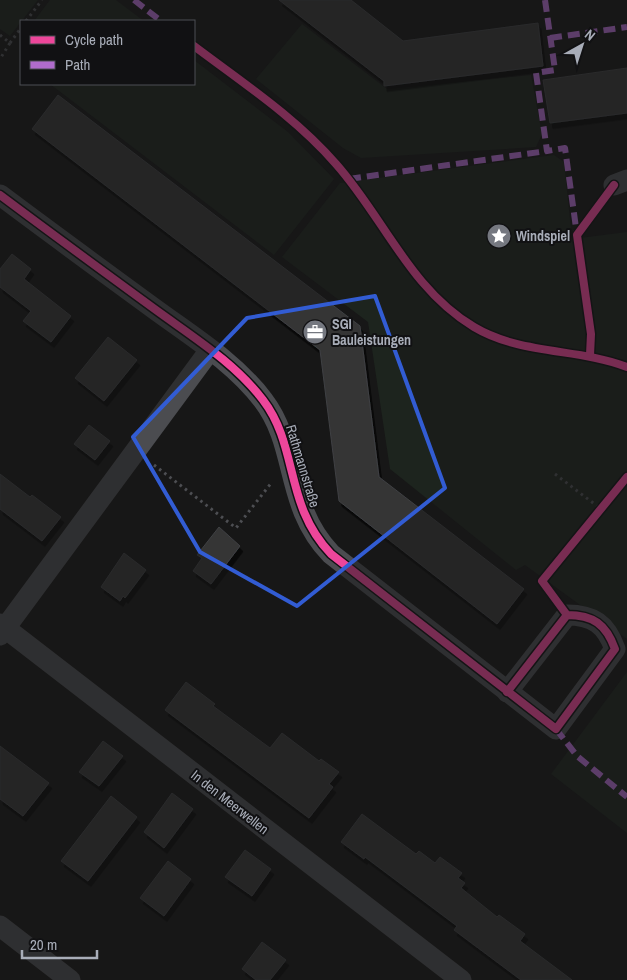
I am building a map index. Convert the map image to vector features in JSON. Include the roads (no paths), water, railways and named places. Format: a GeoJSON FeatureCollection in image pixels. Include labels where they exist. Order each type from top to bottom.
{"type":"FeatureCollection","features":[{"type":"Feature","properties":{"kind":"street","name":"Rathmannstraße"},"geometry":{"type":"LineString","coordinates":[[0,195],[210,350],[247,381],[272,413],[280,431],[298,498],[310,527],[331,554],[508,692],[556,729],[615,649],[610,637],[599,623],[584,615],[567,615],[508,692]]}},
{"type":"Feature","properties":{"kind":"street"},"geometry":{"type":"LineString","coordinates":[[2,629],[136,452],[210,350]]}},
{"type":"Feature","properties":{"kind":"street","name":"In den Meerwellen"},"geometry":{"type":"LineString","coordinates":[[2,629],[461,980]]}},
{"type":"Feature","properties":{"kind":"street"},"geometry":{"type":"LineString","coordinates":[[0,926],[70,980]]}},
{"type":"Feature","properties":{"kind":"place","name":"Windspiel"},"geometry":{"type":"Point","coordinates":[499,236]}},
{"type":"Feature","properties":{"kind":"place","name":"SGI Bauleistungen"},"geometry":{"type":"Point","coordinates":[315,332]}}]}
